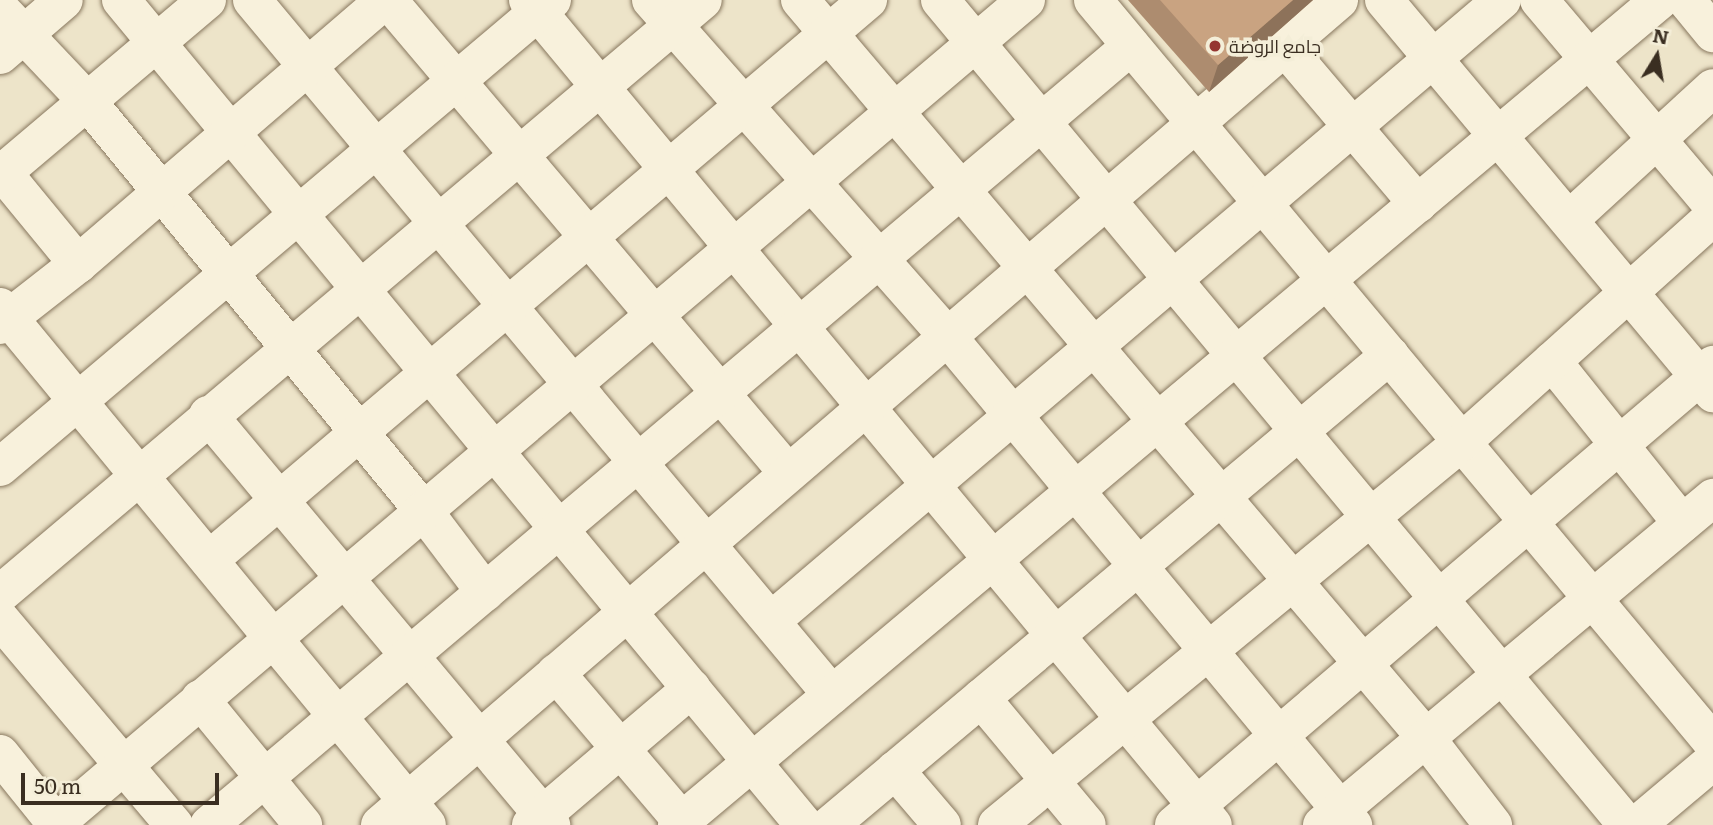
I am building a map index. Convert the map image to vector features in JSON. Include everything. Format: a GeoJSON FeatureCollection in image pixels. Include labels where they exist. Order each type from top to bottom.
{"type":"FeatureCollection","features":[{"type":"Feature","properties":{"kind":"street"},"geometry":{"type":"LineString","coordinates":[[64,0],[8,33],[87,101],[423,510],[485,592]]}},
{"type":"Feature","properties":{"kind":"street"},"geometry":{"type":"LineString","coordinates":[[121,0],[804,825]]}},
{"type":"Feature","properties":{"kind":"street"},"geometry":{"type":"LineString","coordinates":[[78,264],[1,172],[207,0]]}},
{"type":"Feature","properties":{"kind":"street"},"geometry":{"type":"LineString","coordinates":[[252,0],[832,695]]}},
{"type":"Feature","properties":{"kind":"street"},"geometry":{"type":"LineString","coordinates":[[788,473],[386,0],[160,190],[78,264],[3,316],[77,400],[337,716],[405,817],[479,739],[1339,0]]}},
{"type":"Feature","properties":{"kind":"street"},"geometry":{"type":"LineString","coordinates":[[0,594],[138,474],[600,86],[662,13],[704,0]]}},
{"type":"Feature","properties":{"kind":"street"},"geometry":{"type":"LineString","coordinates":[[800,0],[961,189],[1025,269],[1426,738],[1493,825]]}},
{"type":"Feature","properties":{"kind":"street"},"geometry":{"type":"LineString","coordinates":[[209,560],[868,0]]}},
{"type":"Feature","properties":{"kind":"street"},"geometry":{"type":"LineString","coordinates":[[940,0],[1627,825]]}},
{"type":"Feature","properties":{"kind":"street"},"geometry":{"type":"LineString","coordinates":[[0,754],[56,824],[1026,0]]}},
{"type":"Feature","properties":{"kind":"street"},"geometry":{"type":"LineString","coordinates":[[1093,0],[1713,743]]}},
{"type":"Feature","properties":{"kind":"street"},"geometry":{"type":"LineString","coordinates":[[1,464],[456,80],[539,4],[600,86],[1126,719],[1195,819],[1279,737],[1531,525],[1621,445],[1709,378],[1629,292],[1384,0]]}},
{"type":"Feature","properties":{"kind":"street"},"geometry":{"type":"LineString","coordinates":[[771,621],[1502,0]]}},
{"type":"Feature","properties":{"kind":"street"},"geometry":{"type":"LineString","coordinates":[[1539,0],[1713,206]]}},
{"type":"Feature","properties":{"kind":"street"},"geometry":{"type":"LineString","coordinates":[[556,673],[679,823],[1158,424],[1660,0]]}},
{"type":"Feature","properties":{"kind":"street"},"geometry":{"type":"LineString","coordinates":[[1686,0],[1713,33]]}},
{"type":"Feature","properties":{"kind":"street"},"geometry":{"type":"LineString","coordinates":[[662,13],[1013,414],[1279,737],[1339,820],[1426,738],[1713,498]]}},
{"type":"Feature","properties":{"kind":"street"},"geometry":{"type":"LineString","coordinates":[[209,825],[1131,46]]}},
{"type":"Feature","properties":{"kind":"street"},"geometry":{"type":"LineString","coordinates":[[1284,46],[1418,204]]}},
{"type":"Feature","properties":{"kind":"street"},"geometry":{"type":"LineString","coordinates":[[1569,220],[1713,89]]}},
{"type":"Feature","properties":{"kind":"street"},"geometry":{"type":"LineString","coordinates":[[997,825],[1462,442],[1713,217]]}},
{"type":"Feature","properties":{"kind":"street"},"geometry":{"type":"LineString","coordinates":[[830,825],[1390,355]]}},
{"type":"Feature","properties":{"kind":"street"},"geometry":{"type":"LineString","coordinates":[[1552,361],[1682,523]]}},
{"type":"Feature","properties":{"kind":"street"},"geometry":{"type":"LineString","coordinates":[[208,415],[479,739],[542,822],[619,750],[692,688]]}},
{"type":"Feature","properties":{"kind":"street"},"geometry":{"type":"LineString","coordinates":[[0,619],[174,825]]}},
{"type":"Feature","properties":{"kind":"street"},"geometry":{"type":"LineString","coordinates":[[981,698],[1087,825]]}},
{"type":"Feature","properties":{"kind":"street"},"geometry":{"type":"LineString","coordinates":[[200,699],[262,780],[303,825]]}},
{"type":"Feature","properties":{"kind":"street"},"geometry":{"type":"LineString","coordinates":[[1637,825],[1713,761]]}},
{"type":"Feature","properties":{"kind":"street"},"geometry":{"type":"LineString","coordinates":[[895,770],[942,825]]}},
{"type":"Feature","properties":{"kind":"building"},"geometry":{"type":"Polygon","coordinates":[[[1160,0],[1293,0],[1218,65],[1160,0]]]}},
{"type":"Feature","properties":{"kind":"place","name":"جامع الروضة"},"geometry":{"type":"Point","coordinates":[1215,46]}}]}
